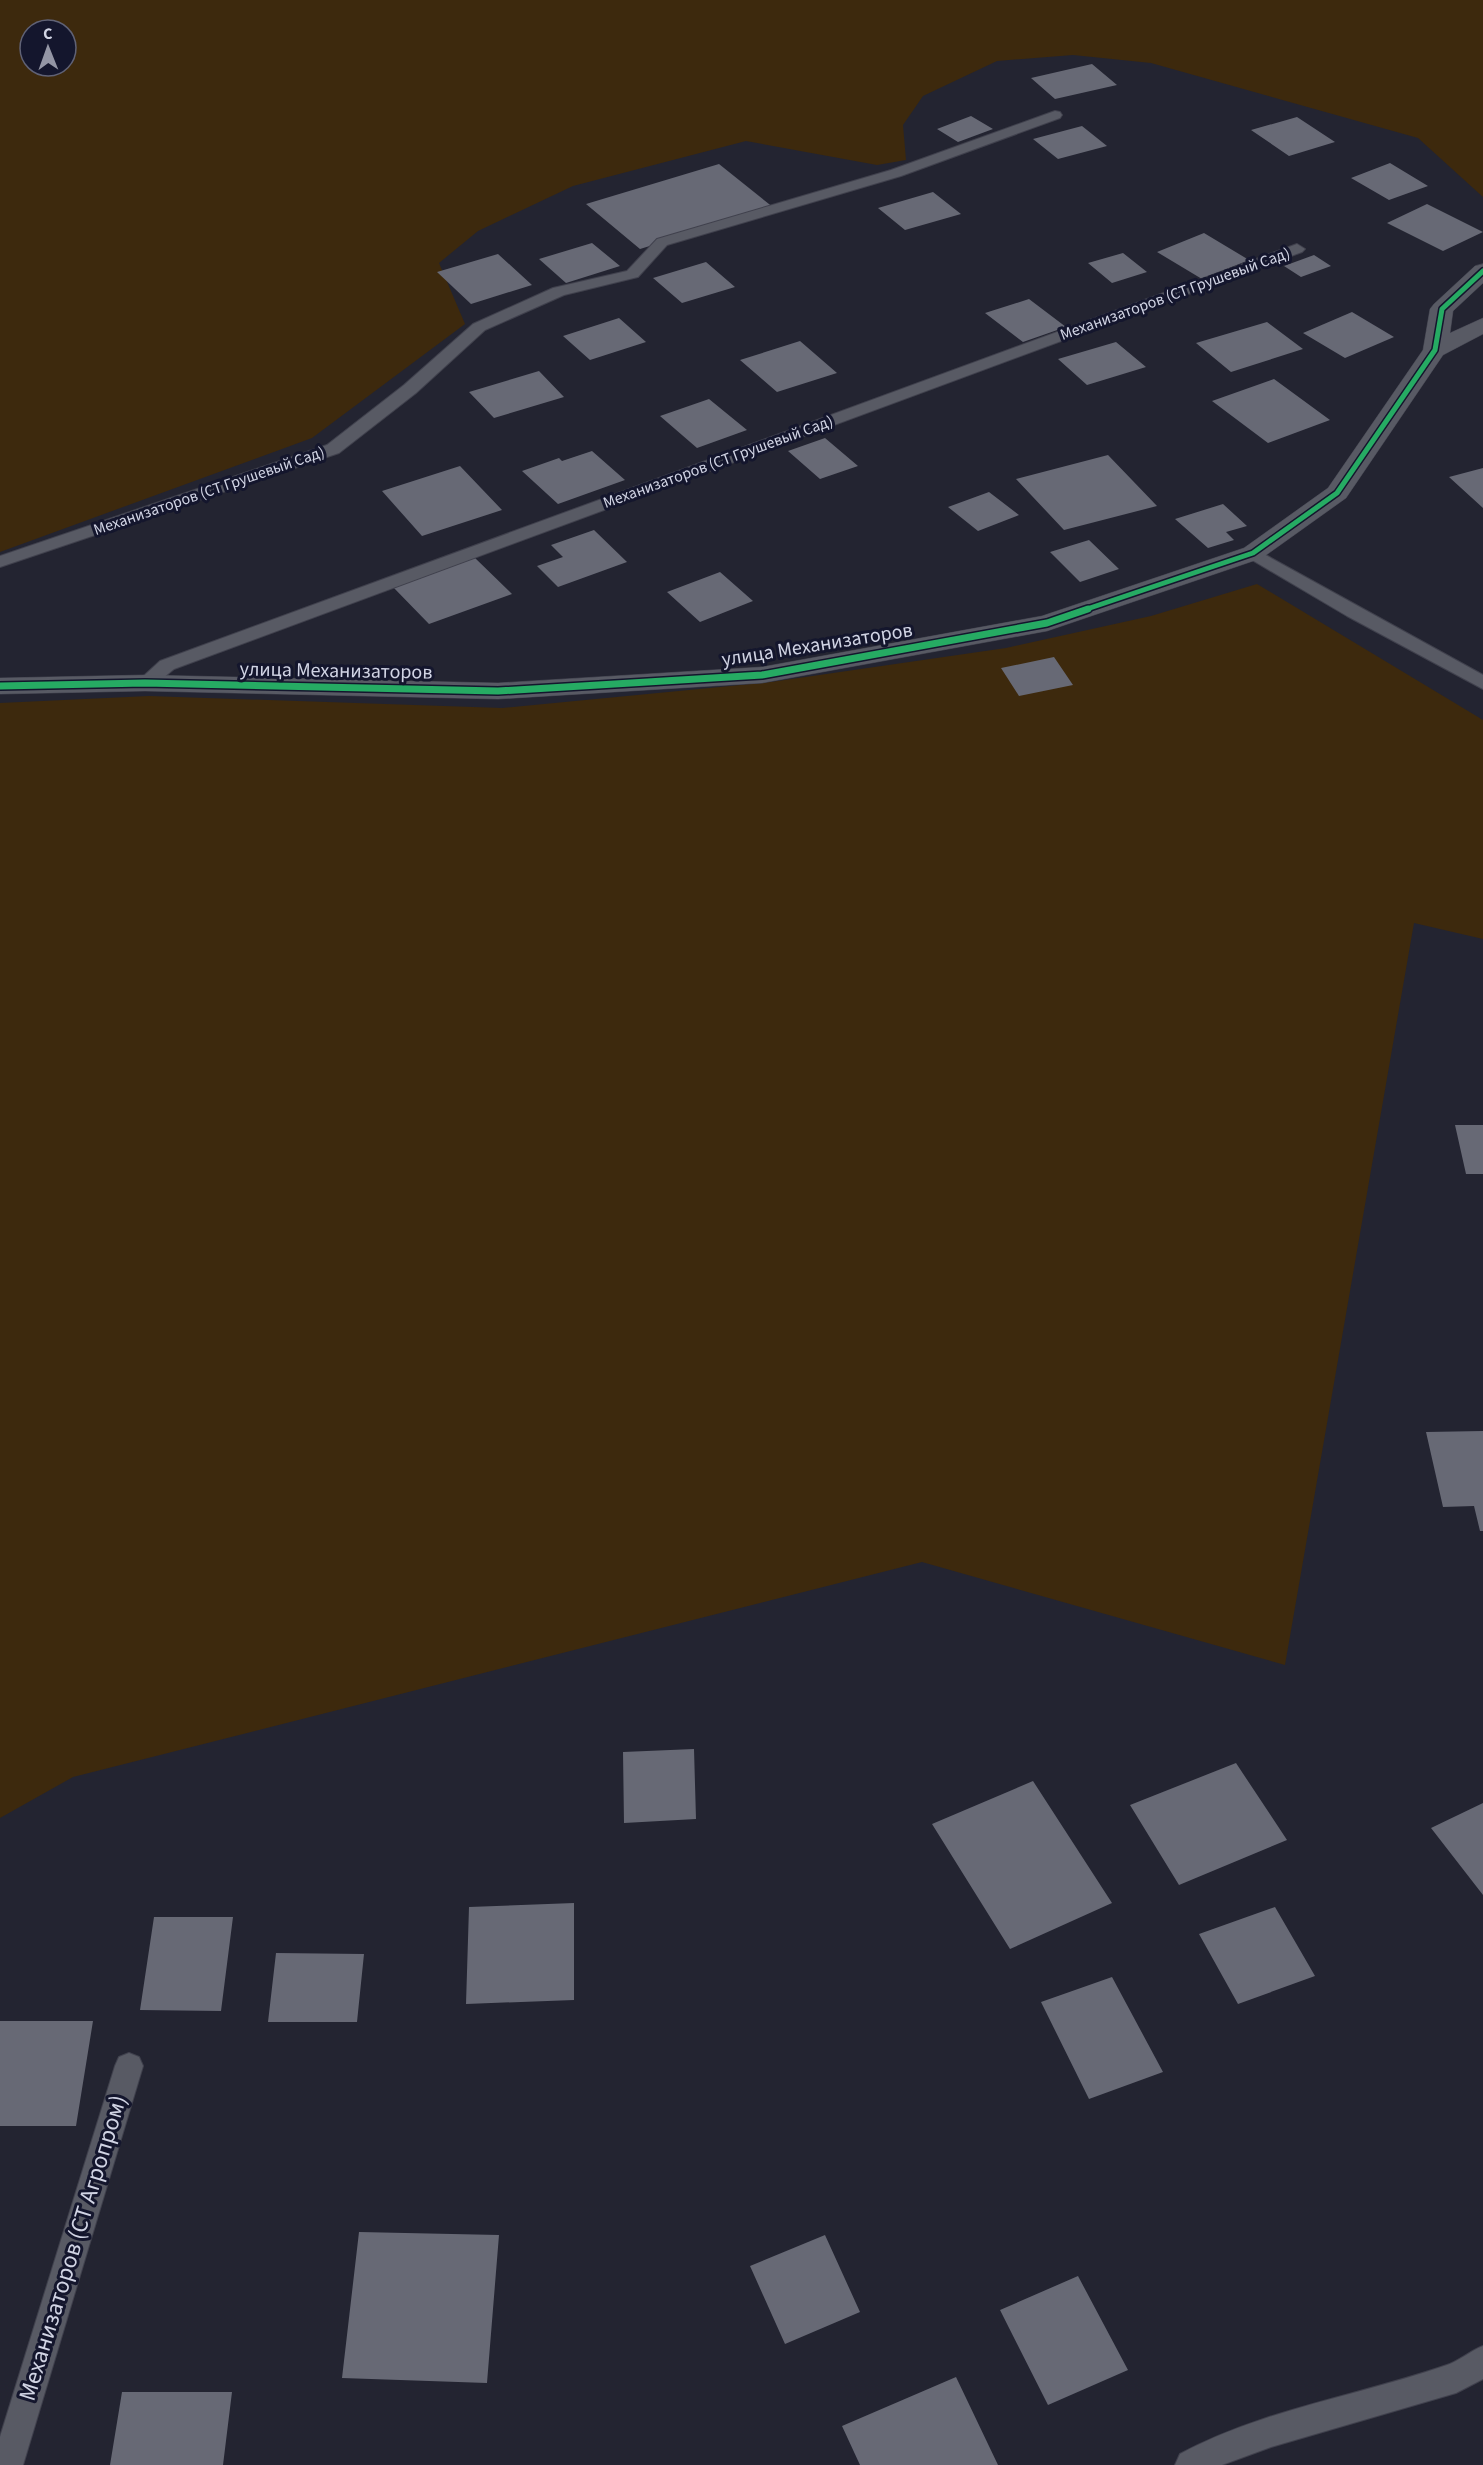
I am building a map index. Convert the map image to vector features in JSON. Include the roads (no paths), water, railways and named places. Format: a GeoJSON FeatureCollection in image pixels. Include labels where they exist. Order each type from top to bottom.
{"type":"FeatureCollection","features":[{"type":"Feature","properties":{"kind":"street","name":"улица Механизаторов"},"geometry":{"type":"LineString","coordinates":[[0,686],[145,682],[498,691],[762,675],[1047,624],[1253,553],[1337,493],[1435,350],[1442,309],[1483,271]]}},
{"type":"Feature","properties":{"kind":"street"},"geometry":{"type":"LineString","coordinates":[[1435,350],[1483,325]]}},
{"type":"Feature","properties":{"kind":"lane","name":"Механизаторов (СТ Грушевый Сад)"},"geometry":{"type":"LineString","coordinates":[[0,562],[333,449],[410,389],[479,327],[559,291],[632,274],[662,242],[896,173],[1054,115]]}},
{"type":"Feature","properties":{"kind":"lane","name":"Механизаторов (СТ Грушевый Сад)"},"geometry":{"type":"LineString","coordinates":[[145,682],[167,665],[1297,249]]}},
{"type":"Feature","properties":{"kind":"lane"},"geometry":{"type":"LineString","coordinates":[[1253,553],[1353,612],[1483,683]]}},
{"type":"Feature","properties":{"kind":"lane","name":"Механизаторов (СТ Агропром)"},"geometry":{"type":"LineString","coordinates":[[7,2465],[129,2066]]}},
{"type":"Feature","properties":{"kind":"lane"},"geometry":{"type":"LineString","coordinates":[[1191,2465],[1217,2451],[1271,2431],[1456,2378],[1483,2361]]}}]}
